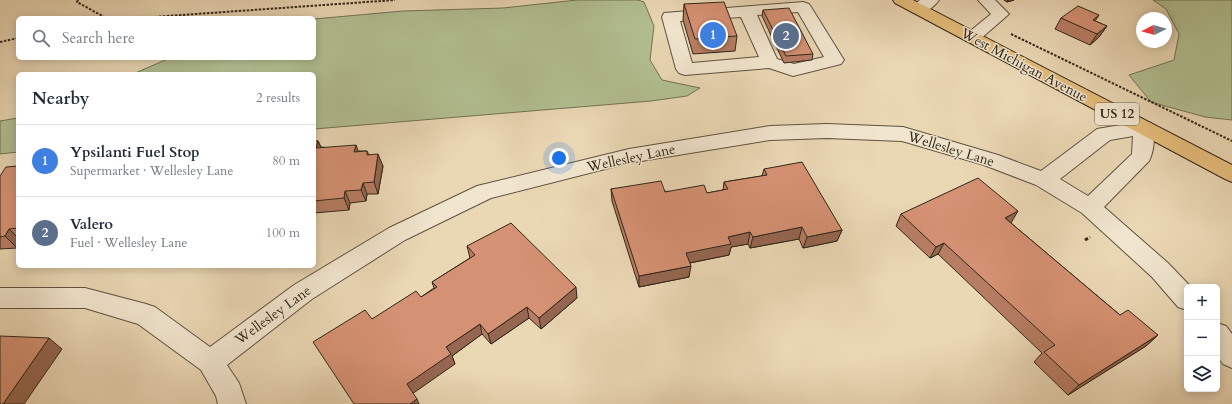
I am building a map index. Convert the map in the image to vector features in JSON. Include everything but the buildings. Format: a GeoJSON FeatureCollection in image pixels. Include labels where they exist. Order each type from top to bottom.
{"type":"FeatureCollection","features":[{"type":"Feature","properties":{"kind":"highway","name":"West Michigan Avenue"},"geometry":{"type":"LineString","coordinates":[[901,0],[924,4],[972,37],[1232,174]]}},
{"type":"Feature","properties":{"kind":"street"},"geometry":{"type":"LineString","coordinates":[[972,37],[1001,14],[986,0]]}},
{"type":"Feature","properties":{"kind":"street"},"geometry":{"type":"LineString","coordinates":[[803,7],[835,60],[793,70],[770,62],[685,69],[670,17],[803,7]]}},
{"type":"Feature","properties":{"kind":"street"},"geometry":{"type":"LineString","coordinates":[[747,11],[770,62]]}},
{"type":"Feature","properties":{"kind":"street"},"geometry":{"type":"LineString","coordinates":[[1044,180],[1104,134],[1144,128],[1142,156],[1090,207]]}},
{"type":"Feature","properties":{"kind":"street","name":"Wellesley Lane"},"geometry":{"type":"LineString","coordinates":[[210,362],[303,292],[397,234],[485,192],[629,156],[770,133],[827,131],[903,134],[991,160],[1044,180],[1090,207],[1160,270],[1184,297]]}},
{"type":"Feature","properties":{"kind":"street"},"geometry":{"type":"LineString","coordinates":[[0,298],[85,298],[146,315],[210,362],[229,392],[232,404]]}},
{"type":"Feature","properties":{"kind":"street"},"geometry":{"type":"LineString","coordinates":[[1220,338],[1232,356]]}},
{"type":"Feature","properties":{"kind":"path"},"geometry":{"type":"LineString","coordinates":[[78,0],[77,2],[102,16]]}},
{"type":"Feature","properties":{"kind":"path"},"geometry":{"type":"LineString","coordinates":[[167,16],[395,0]]}},
{"type":"Feature","properties":{"kind":"path"},"geometry":{"type":"LineString","coordinates":[[989,23],[1232,141]]}},
{"type":"Feature","properties":{"kind":"path"},"geometry":{"type":"LineString","coordinates":[[0,42],[16,38]]}},
{"type":"Feature","properties":{"kind":"green space"},"geometry":{"type":"Polygon","coordinates":[[[577,0],[638,0],[644,2],[654,26],[650,60],[662,80],[700,88],[687,96],[651,101],[316,129],[316,72],[138,72],[165,60],[316,60],[316,19],[403,11],[503,8],[577,0]]]}},
{"type":"Feature","properties":{"kind":"green space"},"geometry":{"type":"Polygon","coordinates":[[[1153,0],[1232,0],[1232,120],[1205,117],[1151,102],[1129,75],[1174,60],[1179,34],[1172,21],[1172,12],[1168,12],[1166,9],[1153,0]]]}},
{"type":"Feature","properties":{"kind":"green space"},"geometry":{"type":"Polygon","coordinates":[[[16,118],[16,152],[0,154],[0,121],[16,118]]]}},
{"type":"Feature","properties":{"kind":"place","name":"Ypsilanti Fuel Stop"},"geometry":{"type":"Point","coordinates":[713,35]}},
{"type":"Feature","properties":{"kind":"place","name":"Valero"},"geometry":{"type":"Point","coordinates":[786,36]}}]}
